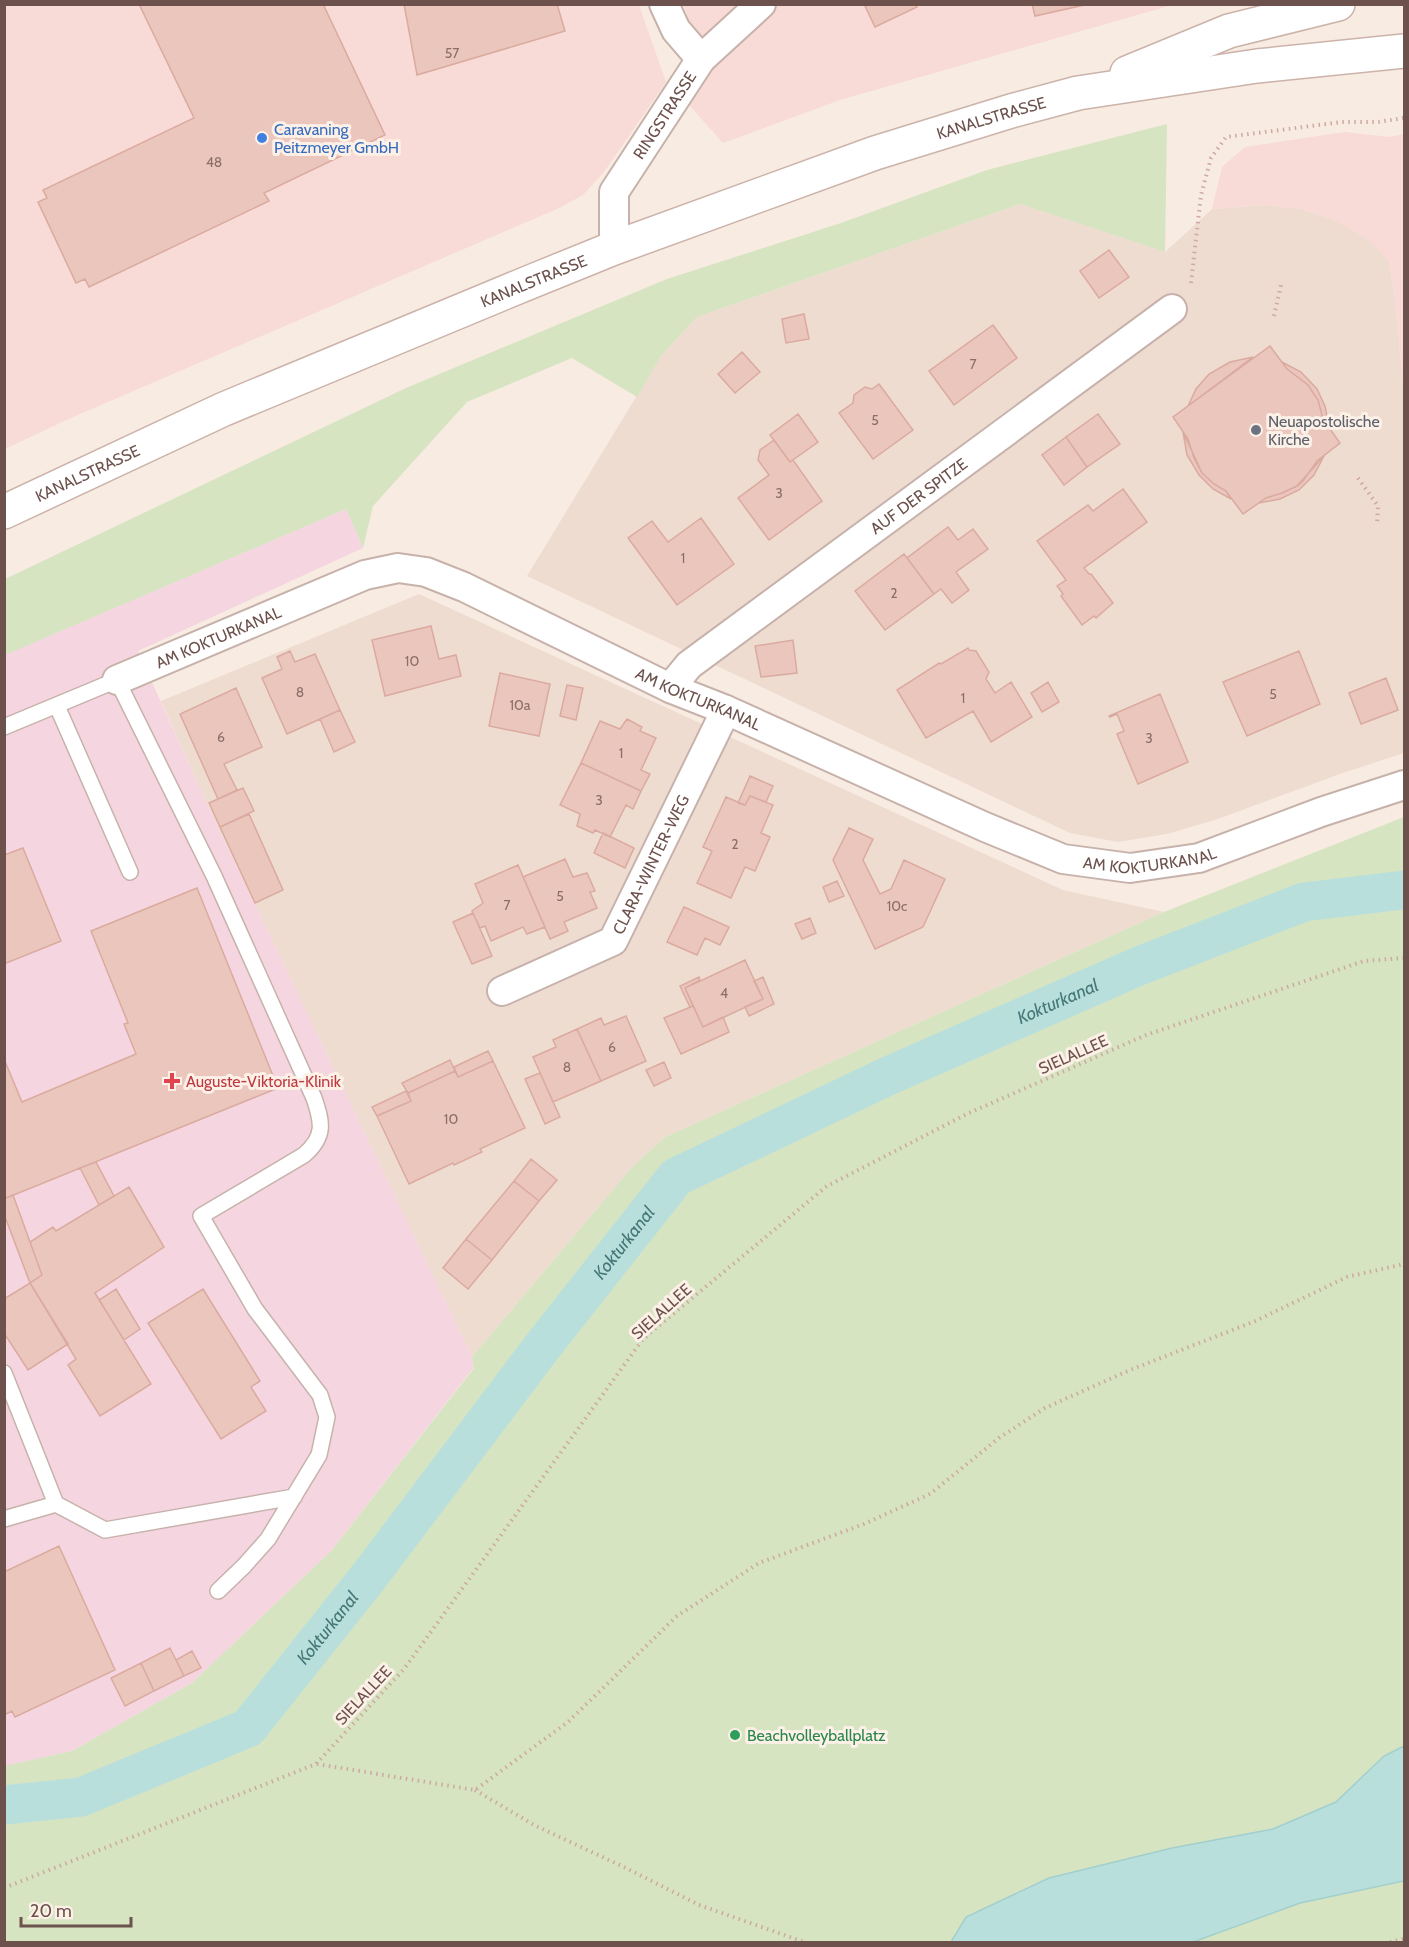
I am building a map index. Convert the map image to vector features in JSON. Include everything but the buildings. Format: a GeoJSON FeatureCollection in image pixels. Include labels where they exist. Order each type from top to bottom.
{"type":"FeatureCollection","features":[{"type":"Feature","properties":{"kind":"main road","name":"KANALSTRASSE"},"geometry":{"type":"LineString","coordinates":[[1078,93],[1229,31],[1338,4]]}},
{"type":"Feature","properties":{"kind":"main road","name":"KANALSTRASSE"},"geometry":{"type":"LineString","coordinates":[[4,512],[224,409],[614,248],[875,153],[1078,93],[1257,66],[1404,51]]}},
{"type":"Feature","properties":{"kind":"street"},"geometry":{"type":"LineString","coordinates":[[664,4],[676,30],[701,59]]}},
{"type":"Feature","properties":{"kind":"street","name":"RINGSTRASSE"},"geometry":{"type":"LineString","coordinates":[[614,248],[614,192],[701,59],[762,4]]}},
{"type":"Feature","properties":{"kind":"street","name":"AUF DER SPITZE"},"geometry":{"type":"LineString","coordinates":[[670,688],[689,665],[1172,309]]}},
{"type":"Feature","properties":{"kind":"street","name":"AM KOKTURKANAL"},"geometry":{"type":"LineString","coordinates":[[117,680],[365,575],[398,568],[426,572],[464,587],[670,688],[726,710],[985,827],[1063,859],[1130,868],[1199,858],[1321,812],[1404,785]]}},
{"type":"Feature","properties":{"kind":"street","name":"CLARA-WINTER-WEG"},"geometry":{"type":"LineString","coordinates":[[502,991],[613,941],[726,710]]}},
{"type":"Feature","properties":{"kind":"lane","name":"AM KOKTURKANAL"},"geometry":{"type":"LineString","coordinates":[[4,727],[117,680]]}},
{"type":"Feature","properties":{"kind":"lane"},"geometry":{"type":"LineString","coordinates":[[117,680],[214,876],[314,1098],[322,1123],[316,1140],[304,1155],[201,1216],[255,1309],[320,1395],[327,1418],[319,1455],[268,1539],[218,1591]]}},
{"type":"Feature","properties":{"kind":"lane"},"geometry":{"type":"LineString","coordinates":[[57,706],[130,872]]}},
{"type":"Feature","properties":{"kind":"lane"},"geometry":{"type":"LineString","coordinates":[[4,1373],[56,1504],[105,1530],[294,1497]]}},
{"type":"Feature","properties":{"kind":"lane"},"geometry":{"type":"LineString","coordinates":[[4,1519],[56,1504]]}},
{"type":"Feature","properties":{"kind":"path"},"geometry":{"type":"LineString","coordinates":[[1172,309],[1191,285],[1201,195],[1210,158],[1226,137],[1342,122],[1378,122],[1404,118]]}},
{"type":"Feature","properties":{"kind":"path"},"geometry":{"type":"LineString","coordinates":[[1274,316],[1281,285]]}},
{"type":"Feature","properties":{"kind":"path"},"geometry":{"type":"LineString","coordinates":[[1358,478],[1378,506],[1377,525]]}},
{"type":"Feature","properties":{"kind":"path","name":"SIELALLEE"},"geometry":{"type":"LineString","coordinates":[[4,1888],[316,1764],[404,1669],[643,1339],[827,1186],[969,1113],[1146,1035],[1364,961],[1404,958]]}},
{"type":"Feature","properties":{"kind":"path"},"geometry":{"type":"LineString","coordinates":[[475,1790],[567,1722],[677,1616],[759,1563],[864,1524],[930,1494],[999,1438],[1045,1408],[1130,1370],[1253,1322],[1347,1277],[1404,1264]]}},
{"type":"Feature","properties":{"kind":"path"},"geometry":{"type":"LineString","coordinates":[[316,1764],[475,1790],[534,1825],[699,1905],[804,1942]]}},
{"type":"Feature","properties":{"kind":"path"},"geometry":{"type":"LineString","coordinates":[[1390,1942],[1404,1939]]}},
{"type":"Feature","properties":{"kind":"shaded area"},"geometry":{"type":"Polygon","coordinates":[[[4,5],[639,5],[666,82],[604,172],[583,195],[557,209],[73,417],[5,449],[4,5]]]}},
{"type":"Feature","properties":{"kind":"shaded area"},"geometry":{"type":"Polygon","coordinates":[[[684,5],[1172,5],[840,100],[723,143],[689,105],[707,78],[684,5]]]}},
{"type":"Feature","properties":{"kind":"shaded area"},"geometry":{"type":"Polygon","coordinates":[[[1345,132],[1390,137],[1404,134],[1404,392],[1389,261],[1370,241],[1335,220],[1300,209],[1265,205],[1212,209],[1222,167],[1245,147],[1345,132]]]}},
{"type":"Feature","properties":{"kind":"shaded area"},"geometry":{"type":"Polygon","coordinates":[[[1020,204],[1165,252],[1212,209],[1265,205],[1300,209],[1335,220],[1370,240],[1389,261],[1404,392],[1404,753],[1218,819],[1167,834],[1118,842],[1070,833],[527,576],[661,356],[697,317],[1020,204]]]}},
{"type":"Feature","properties":{"kind":"shaded area","name":"Auguste-Viktoria-Klinik"},"geometry":{"type":"Polygon","coordinates":[[[346,509],[363,548],[138,651],[207,804],[472,1357],[474,1367],[332,1550],[192,1683],[72,1751],[5,1766],[4,655],[346,509]]]}},
{"type":"Feature","properties":{"kind":"shaded area"},"geometry":{"type":"Polygon","coordinates":[[[419,594],[1063,890],[1164,912],[665,1137],[632,1167],[472,1357],[207,804],[161,701],[419,594]]]}},
{"type":"Feature","properties":{"kind":"green space"},"geometry":{"type":"Polygon","coordinates":[[[1167,124],[1165,252],[1020,204],[697,317],[661,356],[637,397],[572,358],[467,402],[373,506],[363,548],[346,509],[5,655],[5,579],[406,388],[667,279],[841,223],[987,170],[1167,124]]]}},
{"type":"Feature","properties":{"kind":"green space"},"geometry":{"type":"Polygon","coordinates":[[[1404,817],[1404,1746],[1384,1756],[1336,1802],[1273,1829],[1172,1848],[1049,1878],[966,1917],[951,1942],[5,1942],[4,1766],[72,1751],[192,1683],[332,1550],[474,1368],[472,1357],[632,1167],[665,1137],[1164,912],[1404,817]]]}},
{"type":"Feature","properties":{"kind":"green space"},"geometry":{"type":"Polygon","coordinates":[[[1404,1881],[1404,1942],[1193,1942],[1300,1903],[1404,1881]]]}},
{"type":"Feature","properties":{"kind":"water"},"geometry":{"type":"Polygon","coordinates":[[[1404,1746],[1404,1881],[1300,1903],[1193,1942],[951,1942],[966,1917],[1049,1878],[1172,1848],[1273,1829],[1336,1802],[1384,1756],[1404,1746]]]}},
{"type":"Feature","properties":{"kind":"waterway","name":"Kokturkanal"},"geometry":{"type":"LineString","coordinates":[[4,1805],[81,1797],[248,1728],[370,1575],[542,1347],[676,1177],[888,1076],[1139,966],[1304,902],[1404,890]]}},
{"type":"Feature","properties":{"kind":"place","name":"Caravaning Peitzmeyer GmbH"},"geometry":{"type":"Point","coordinates":[262,138]}},
{"type":"Feature","properties":{"kind":"place","name":"Neuapostolische Kirche"},"geometry":{"type":"Point","coordinates":[1256,430]}},
{"type":"Feature","properties":{"kind":"place","name":"Auguste-Viktoria-Klinik"},"geometry":{"type":"Point","coordinates":[172,1081]}},
{"type":"Feature","properties":{"kind":"place","name":"Beachvolleyballplatz"},"geometry":{"type":"Point","coordinates":[735,1735]}}]}
